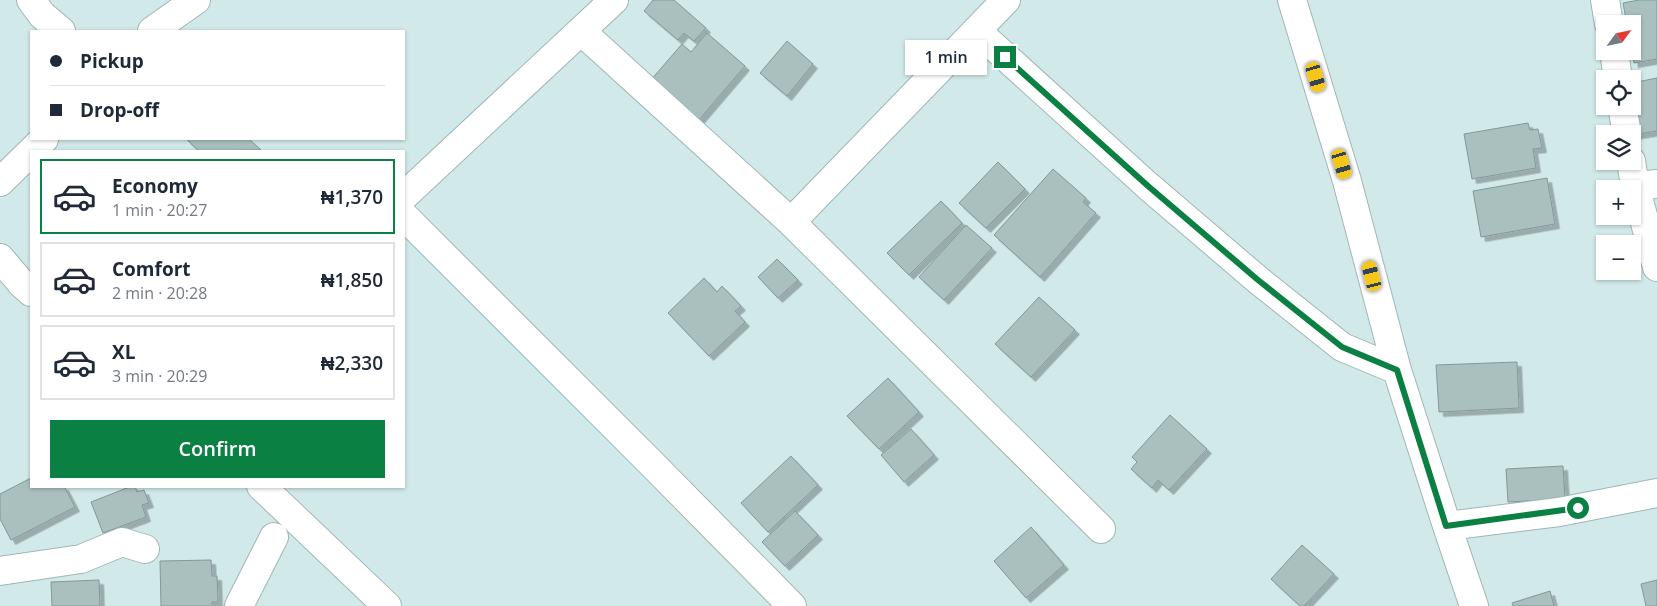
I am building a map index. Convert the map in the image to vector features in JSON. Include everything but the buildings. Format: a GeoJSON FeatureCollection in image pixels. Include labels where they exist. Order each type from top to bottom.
{"type":"FeatureCollection","features":[{"type":"Feature","properties":{"kind":"street"},"geometry":{"type":"LineString","coordinates":[[31,0],[42,15],[60,30]]}},
{"type":"Feature","properties":{"kind":"street"},"geometry":{"type":"LineString","coordinates":[[153,30],[196,0]]}},
{"type":"Feature","properties":{"kind":"street"},"geometry":{"type":"LineString","coordinates":[[405,195],[614,0]]}},
{"type":"Feature","properties":{"kind":"street"},"geometry":{"type":"LineString","coordinates":[[791,222],[1006,0]]}},
{"type":"Feature","properties":{"kind":"street"},"geometry":{"type":"LineString","coordinates":[[1292,0],[1348,181],[1397,370],[1446,526],[1474,606]]}},
{"type":"Feature","properties":{"kind":"street"},"geometry":{"type":"LineString","coordinates":[[1605,0],[1608,15]]}},
{"type":"Feature","properties":{"kind":"street"},"geometry":{"type":"LineString","coordinates":[[581,31],[791,222],[1101,529]]}},
{"type":"Feature","properties":{"kind":"street"},"geometry":{"type":"LineString","coordinates":[[977,31],[1148,186],[1258,280],[1342,347],[1397,370]]}},
{"type":"Feature","properties":{"kind":"street"},"geometry":{"type":"LineString","coordinates":[[33,150],[43,140]]}},
{"type":"Feature","properties":{"kind":"street"},"geometry":{"type":"LineString","coordinates":[[0,182],[30,153]]}},
{"type":"Feature","properties":{"kind":"street"},"geometry":{"type":"LineString","coordinates":[[1641,177],[1657,267]]}},
{"type":"Feature","properties":{"kind":"street"},"geometry":{"type":"LineString","coordinates":[[405,217],[792,606]]}},
{"type":"Feature","properties":{"kind":"street"},"geometry":{"type":"LineString","coordinates":[[0,258],[30,291]]}},
{"type":"Feature","properties":{"kind":"street"},"geometry":{"type":"LineString","coordinates":[[263,488],[387,606]]}},
{"type":"Feature","properties":{"kind":"street"},"geometry":{"type":"LineString","coordinates":[[1446,526],[1559,512],[1657,493]]}},
{"type":"Feature","properties":{"kind":"street"},"geometry":{"type":"LineString","coordinates":[[239,606],[274,537]]}},
{"type":"Feature","properties":{"kind":"street"},"geometry":{"type":"LineString","coordinates":[[0,571],[81,559],[122,542],[145,549]]}},
{"type":"Feature","properties":{"kind":"route"},"geometry":{"type":"LineString","coordinates":[[1005,57],[1148,186],[1258,280],[1342,347],[1397,370],[1446,526],[1578,508]]}}]}
